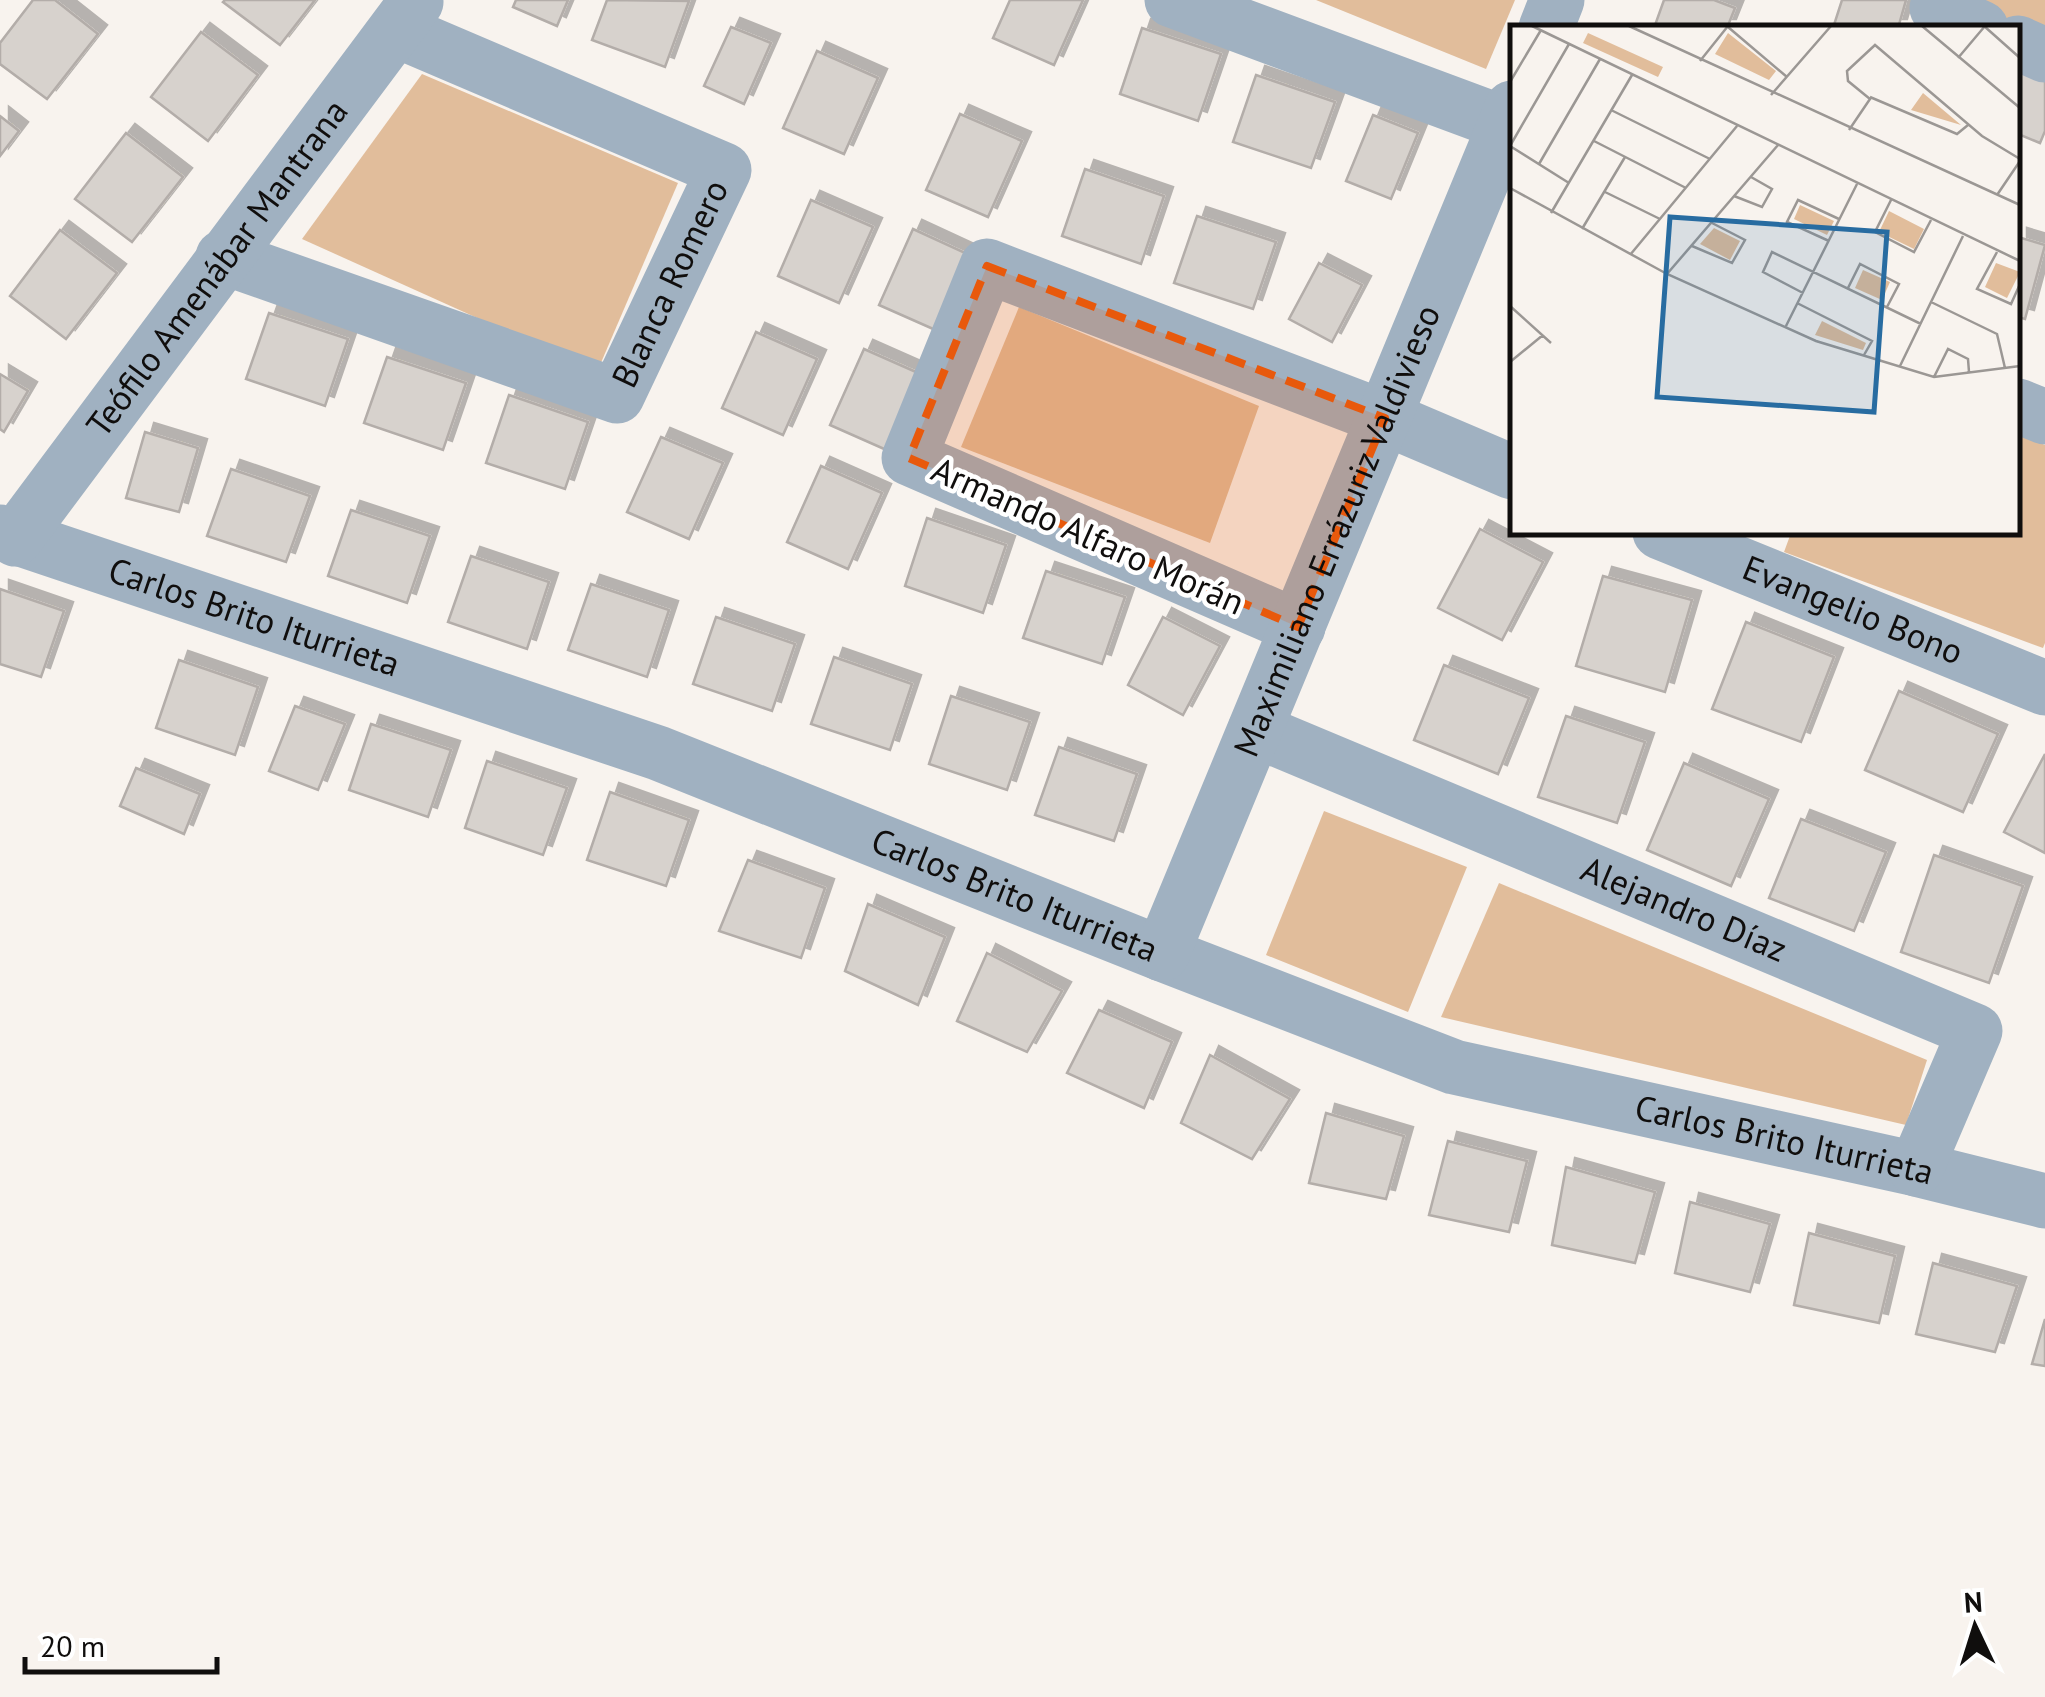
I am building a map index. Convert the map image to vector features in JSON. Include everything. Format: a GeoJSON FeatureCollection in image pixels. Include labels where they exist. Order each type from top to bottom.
{"type":"FeatureCollection","features":[{"type":"Feature","properties":{"kind":"street"},"geometry":{"type":"LineString","coordinates":[[1172,0],[1509,116]]}},
{"type":"Feature","properties":{"kind":"street"},"geometry":{"type":"LineString","coordinates":[[1547,25],[1557,0]]}},
{"type":"Feature","properties":{"kind":"street"},"geometry":{"type":"LineString","coordinates":[[1940,0],[1937,8],[1975,25]]}},
{"type":"Feature","properties":{"kind":"street","name":"Teófilo Amenábar Mantrana"},"geometry":{"type":"LineString","coordinates":[[7,535],[407,15]]}},
{"type":"Feature","properties":{"kind":"street","name":"Blanca Romero"},"geometry":{"type":"LineString","coordinates":[[223,257],[617,396],[724,170],[407,15]]}},
{"type":"Feature","properties":{"kind":"street"},"geometry":{"type":"LineString","coordinates":[[2020,44],[2045,55]]}},
{"type":"Feature","properties":{"kind":"street","name":"Maximiliano Errázuriz Valdivieso"},"geometry":{"type":"LineString","coordinates":[[1162,954],[1509,116]]}},
{"type":"Feature","properties":{"kind":"street","name":"Armando Alfaro Morán"},"geometry":{"type":"LineString","coordinates":[[1298,627],[909,458],[987,266],[1384,418]]}},
{"type":"Feature","properties":{"kind":"street"},"geometry":{"type":"LineString","coordinates":[[2020,407],[2045,417]]}},
{"type":"Feature","properties":{"kind":"street"},"geometry":{"type":"LineString","coordinates":[[1384,418],[1510,471]]}},
{"type":"Feature","properties":{"kind":"street","name":"Carlos Brito Iturrieta"},"geometry":{"type":"LineString","coordinates":[[7,535],[658,753],[1454,1067],[2045,1201]]}},
{"type":"Feature","properties":{"kind":"street","name":"Evangelio Bono"},"geometry":{"type":"LineString","coordinates":[[1676,535],[1722,544],[2045,688]]}},
{"type":"Feature","properties":{"kind":"street","name":"Alejandro Díaz"},"geometry":{"type":"LineString","coordinates":[[1255,730],[1975,1031],[1916,1169]]}},
{"type":"Feature","properties":{"kind":"highlighted area"},"geometry":{"type":"Polygon","coordinates":[[[987,266],[1385,418],[1298,627],[909,458],[987,266]]]}},
{"type":"Feature","properties":{"kind":"shaded area"},"geometry":{"type":"Polygon","coordinates":[[[1316,0],[1515,0],[1486,69],[1316,0]]]}},
{"type":"Feature","properties":{"kind":"shaded area"},"geometry":{"type":"Polygon","coordinates":[[[1977,0],[2045,0],[2045,37],[2020,25],[1974,7],[1977,0]]]}},
{"type":"Feature","properties":{"kind":"shaded area"},"geometry":{"type":"Polygon","coordinates":[[[422,74],[678,183],[597,372],[302,239],[422,74]]]}},
{"type":"Feature","properties":{"kind":"shaded area"},"geometry":{"type":"Polygon","coordinates":[[[1019,307],[1259,406],[1210,543],[961,447],[1019,307]]]}},
{"type":"Feature","properties":{"kind":"shaded area"},"geometry":{"type":"Polygon","coordinates":[[[2020,435],[2045,445],[2043,648],[1784,552],[1790,535],[2020,535],[2020,435]]]}},
{"type":"Feature","properties":{"kind":"shaded area"},"geometry":{"type":"Polygon","coordinates":[[[1324,811],[1467,867],[1408,1012],[1266,955],[1324,811]]]}},
{"type":"Feature","properties":{"kind":"shaded area"},"geometry":{"type":"Polygon","coordinates":[[[1499,883],[1927,1060],[1906,1125],[1441,1017],[1499,883]]]}},
{"type":"Feature","properties":{"kind":"building"},"geometry":{"type":"Polygon","coordinates":[[[33,0],[55,0],[98,34],[47,99],[0,64],[0,43],[33,0]]]}},
{"type":"Feature","properties":{"kind":"building"},"geometry":{"type":"Polygon","coordinates":[[[225,0],[315,0],[280,45],[225,0]]]}},
{"type":"Feature","properties":{"kind":"building"},"geometry":{"type":"Polygon","coordinates":[[[516,0],[568,0],[557,26],[513,7],[516,0]]]}},
{"type":"Feature","properties":{"kind":"building"},"geometry":{"type":"Polygon","coordinates":[[[607,0],[689,1],[665,67],[592,40],[607,0]]]}},
{"type":"Feature","properties":{"kind":"building"},"geometry":{"type":"Polygon","coordinates":[[[1010,0],[1083,0],[1054,65],[993,38],[1010,0]]]}},
{"type":"Feature","properties":{"kind":"building"},"geometry":{"type":"Polygon","coordinates":[[[1664,0],[1714,0],[1735,8],[1728,25],[1655,25],[1664,0]]]}},
{"type":"Feature","properties":{"kind":"building"},"geometry":{"type":"Polygon","coordinates":[[[1842,0],[1906,0],[1899,25],[1834,25],[1842,0]]]}},
{"type":"Feature","properties":{"kind":"building"},"geometry":{"type":"Polygon","coordinates":[[[731,27],[771,43],[744,104],[704,86],[731,27]]]}},
{"type":"Feature","properties":{"kind":"building"},"geometry":{"type":"Polygon","coordinates":[[[1142,28],[1221,54],[1198,121],[1120,94],[1142,28]]]}},
{"type":"Feature","properties":{"kind":"building"},"geometry":{"type":"Polygon","coordinates":[[[201,32],[258,75],[208,141],[151,97],[201,32]]]}},
{"type":"Feature","properties":{"kind":"building"},"geometry":{"type":"Polygon","coordinates":[[[817,51],[878,78],[844,154],[783,128],[817,51]]]}},
{"type":"Feature","properties":{"kind":"building"},"geometry":{"type":"Polygon","coordinates":[[[2020,53],[2045,63],[2045,131],[2040,143],[2020,135],[2020,53]]]}},
{"type":"Feature","properties":{"kind":"building"},"geometry":{"type":"Polygon","coordinates":[[[1256,75],[1335,102],[1311,168],[1233,142],[1256,75]]]}},
{"type":"Feature","properties":{"kind":"building"},"geometry":{"type":"Polygon","coordinates":[[[960,114],[1022,141],[988,217],[926,190],[960,114]]]}},
{"type":"Feature","properties":{"kind":"building"},"geometry":{"type":"Polygon","coordinates":[[[1373,115],[1418,133],[1391,199],[1346,181],[1373,115]]]}},
{"type":"Feature","properties":{"kind":"building"},"geometry":{"type":"Polygon","coordinates":[[[0,116],[19,131],[0,156],[0,116]]]}},
{"type":"Feature","properties":{"kind":"building"},"geometry":{"type":"Polygon","coordinates":[[[126,133],[183,177],[132,242],[75,199],[126,133]]]}},
{"type":"Feature","properties":{"kind":"building"},"geometry":{"type":"Polygon","coordinates":[[[1085,169],[1164,196],[1141,264],[1062,236],[1085,169]]]}},
{"type":"Feature","properties":{"kind":"building"},"geometry":{"type":"Polygon","coordinates":[[[811,200],[873,227],[839,303],[778,276],[811,200]]]}},
{"type":"Feature","properties":{"kind":"building"},"geometry":{"type":"Polygon","coordinates":[[[1197,216],[1276,242],[1253,309],[1174,283],[1197,216]]]}},
{"type":"Feature","properties":{"kind":"building"},"geometry":{"type":"Polygon","coordinates":[[[913,229],[974,257],[940,332],[879,305],[913,229]]]}},
{"type":"Feature","properties":{"kind":"building"},"geometry":{"type":"Polygon","coordinates":[[[60,230],[117,273],[66,339],[10,296],[60,230]]]}},
{"type":"Feature","properties":{"kind":"building"},"geometry":{"type":"Polygon","coordinates":[[[2020,238],[2045,245],[2025,319],[2020,318],[2020,238]]]}},
{"type":"Feature","properties":{"kind":"building"},"geometry":{"type":"Polygon","coordinates":[[[1319,263],[1362,285],[1332,342],[1289,319],[1319,263]]]}},
{"type":"Feature","properties":{"kind":"building"},"geometry":{"type":"Polygon","coordinates":[[[269,313],[348,339],[325,406],[246,379],[269,313]]]}},
{"type":"Feature","properties":{"kind":"building"},"geometry":{"type":"Polygon","coordinates":[[[756,332],[817,359],[783,435],[722,408],[756,332]]]}},
{"type":"Feature","properties":{"kind":"building"},"geometry":{"type":"Polygon","coordinates":[[[864,349],[925,376],[891,452],[830,425],[864,349]]]}},
{"type":"Feature","properties":{"kind":"building"},"geometry":{"type":"Polygon","coordinates":[[[387,357],[466,383],[443,450],[364,423],[387,357]]]}},
{"type":"Feature","properties":{"kind":"building"},"geometry":{"type":"Polygon","coordinates":[[[0,374],[28,391],[4,432],[0,429],[0,374]]]}},
{"type":"Feature","properties":{"kind":"building"},"geometry":{"type":"Polygon","coordinates":[[[509,395],[588,422],[565,489],[486,463],[509,395]]]}},
{"type":"Feature","properties":{"kind":"building"},"geometry":{"type":"Polygon","coordinates":[[[145,432],[198,448],[179,512],[126,498],[145,432]]]}},
{"type":"Feature","properties":{"kind":"building"},"geometry":{"type":"Polygon","coordinates":[[[661,437],[723,463],[689,539],[627,512],[661,437]]]}},
{"type":"Feature","properties":{"kind":"building"},"geometry":{"type":"Polygon","coordinates":[[[821,466],[882,493],[848,569],[787,542],[821,466]]]}},
{"type":"Feature","properties":{"kind":"building"},"geometry":{"type":"Polygon","coordinates":[[[231,469],[310,496],[286,562],[207,536],[231,469]]]}},
{"type":"Feature","properties":{"kind":"building"},"geometry":{"type":"Polygon","coordinates":[[[351,510],[430,536],[407,603],[328,576],[351,510]]]}},
{"type":"Feature","properties":{"kind":"building"},"geometry":{"type":"Polygon","coordinates":[[[927,518],[1006,545],[983,613],[905,586],[927,518]]]}},
{"type":"Feature","properties":{"kind":"building"},"geometry":{"type":"Polygon","coordinates":[[[1480,529],[1543,562],[1502,640],[1438,608],[1480,529]]]}},
{"type":"Feature","properties":{"kind":"building"},"geometry":{"type":"Polygon","coordinates":[[[471,556],[549,582],[527,649],[448,622],[471,556]]]}},
{"type":"Feature","properties":{"kind":"building"},"geometry":{"type":"Polygon","coordinates":[[[1046,571],[1125,597],[1102,664],[1023,638],[1046,571]]]}},
{"type":"Feature","properties":{"kind":"building"},"geometry":{"type":"Polygon","coordinates":[[[1603,576],[1692,600],[1665,692],[1576,666],[1603,576]]]}},
{"type":"Feature","properties":{"kind":"building"},"geometry":{"type":"Polygon","coordinates":[[[591,584],[669,610],[647,677],[568,650],[591,584]]]}},
{"type":"Feature","properties":{"kind":"building"},"geometry":{"type":"Polygon","coordinates":[[[0,589],[64,611],[41,677],[0,664],[0,589]]]}},
{"type":"Feature","properties":{"kind":"building"},"geometry":{"type":"Polygon","coordinates":[[[716,617],[795,644],[772,711],[693,684],[716,617]]]}},
{"type":"Feature","properties":{"kind":"building"},"geometry":{"type":"Polygon","coordinates":[[[1163,617],[1220,646],[1183,715],[1128,685],[1163,617]]]}},
{"type":"Feature","properties":{"kind":"building"},"geometry":{"type":"Polygon","coordinates":[[[1746,622],[1834,657],[1801,742],[1712,709],[1746,622]]]}},
{"type":"Feature","properties":{"kind":"building"},"geometry":{"type":"Polygon","coordinates":[[[834,657],[912,684],[890,750],[811,724],[834,657]]]}},
{"type":"Feature","properties":{"kind":"building"},"geometry":{"type":"Polygon","coordinates":[[[179,660],[258,687],[235,755],[156,728],[179,660]]]}},
{"type":"Feature","properties":{"kind":"building"},"geometry":{"type":"Polygon","coordinates":[[[1444,665],[1529,698],[1498,774],[1414,740],[1444,665]]]}},
{"type":"Feature","properties":{"kind":"building"},"geometry":{"type":"Polygon","coordinates":[[[1899,691],[1998,734],[1963,812],[1865,770],[1899,691]]]}},
{"type":"Feature","properties":{"kind":"building"},"geometry":{"type":"Polygon","coordinates":[[[951,696],[1030,722],[1007,790],[929,764],[951,696]]]}},
{"type":"Feature","properties":{"kind":"building"},"geometry":{"type":"Polygon","coordinates":[[[295,706],[345,724],[318,790],[269,771],[295,706]]]}},
{"type":"Feature","properties":{"kind":"building"},"geometry":{"type":"Polygon","coordinates":[[[1566,716],[1645,742],[1617,823],[1538,797],[1566,716]]]}},
{"type":"Feature","properties":{"kind":"building"},"geometry":{"type":"Polygon","coordinates":[[[371,724],[451,750],[428,817],[349,790],[371,724]]]}},
{"type":"Feature","properties":{"kind":"building"},"geometry":{"type":"Polygon","coordinates":[[[1059,747],[1137,774],[1114,841],[1035,815],[1059,747]]]}},
{"type":"Feature","properties":{"kind":"building"},"geometry":{"type":"Polygon","coordinates":[[[2045,754],[2045,853],[2004,832],[2045,754]]]}},
{"type":"Feature","properties":{"kind":"building"},"geometry":{"type":"Polygon","coordinates":[[[487,761],[567,788],[543,855],[465,828],[487,761]]]}},
{"type":"Feature","properties":{"kind":"building"},"geometry":{"type":"Polygon","coordinates":[[[1684,763],[1769,799],[1731,886],[1647,850],[1684,763]]]}},
{"type":"Feature","properties":{"kind":"building"},"geometry":{"type":"Polygon","coordinates":[[[136,768],[200,794],[184,834],[120,806],[136,768]]]}},
{"type":"Feature","properties":{"kind":"building"},"geometry":{"type":"Polygon","coordinates":[[[610,792],[689,820],[666,886],[587,860],[610,792]]]}},
{"type":"Feature","properties":{"kind":"building"},"geometry":{"type":"Polygon","coordinates":[[[1801,819],[1886,852],[1854,931],[1769,898],[1801,819]]]}},
{"type":"Feature","properties":{"kind":"building"},"geometry":{"type":"Polygon","coordinates":[[[1934,855],[2023,886],[1989,983],[1901,952],[1934,855]]]}},
{"type":"Feature","properties":{"kind":"building"},"geometry":{"type":"Polygon","coordinates":[[[748,860],[825,888],[801,958],[719,931],[748,860]]]}},
{"type":"Feature","properties":{"kind":"building"},"geometry":{"type":"Polygon","coordinates":[[[868,904],[945,937],[918,1005],[845,971],[868,904]]]}},
{"type":"Feature","properties":{"kind":"building"},"geometry":{"type":"Polygon","coordinates":[[[987,953],[1062,991],[1027,1052],[957,1021],[987,953]]]}},
{"type":"Feature","properties":{"kind":"building"},"geometry":{"type":"Polygon","coordinates":[[[1099,1010],[1172,1042],[1144,1108],[1067,1073],[1099,1010]]]}},
{"type":"Feature","properties":{"kind":"building"},"geometry":{"type":"Polygon","coordinates":[[[1210,1055],[1290,1099],[1252,1159],[1181,1123],[1210,1055]]]}},
{"type":"Feature","properties":{"kind":"building"},"geometry":{"type":"Polygon","coordinates":[[[1326,1113],[1404,1136],[1386,1199],[1309,1183],[1326,1113]]]}},
{"type":"Feature","properties":{"kind":"building"},"geometry":{"type":"Polygon","coordinates":[[[1448,1141],[1527,1161],[1509,1232],[1429,1215],[1448,1141]]]}},
{"type":"Feature","properties":{"kind":"building"},"geometry":{"type":"Polygon","coordinates":[[[1566,1167],[1655,1192],[1635,1263],[1552,1245],[1566,1167]]]}},
{"type":"Feature","properties":{"kind":"building"},"geometry":{"type":"Polygon","coordinates":[[[1690,1202],[1770,1224],[1750,1292],[1675,1273],[1690,1202]]]}},
{"type":"Feature","properties":{"kind":"building"},"geometry":{"type":"Polygon","coordinates":[[[1809,1233],[1895,1256],[1879,1323],[1794,1305],[1809,1233]]]}},
{"type":"Feature","properties":{"kind":"building"},"geometry":{"type":"Polygon","coordinates":[[[1933,1263],[2017,1286],[1995,1352],[1916,1334],[1933,1263]]]}},
{"type":"Feature","properties":{"kind":"building"},"geometry":{"type":"Polygon","coordinates":[[[2045,1319],[2045,1366],[2032,1364],[2045,1319]]]}}]}
